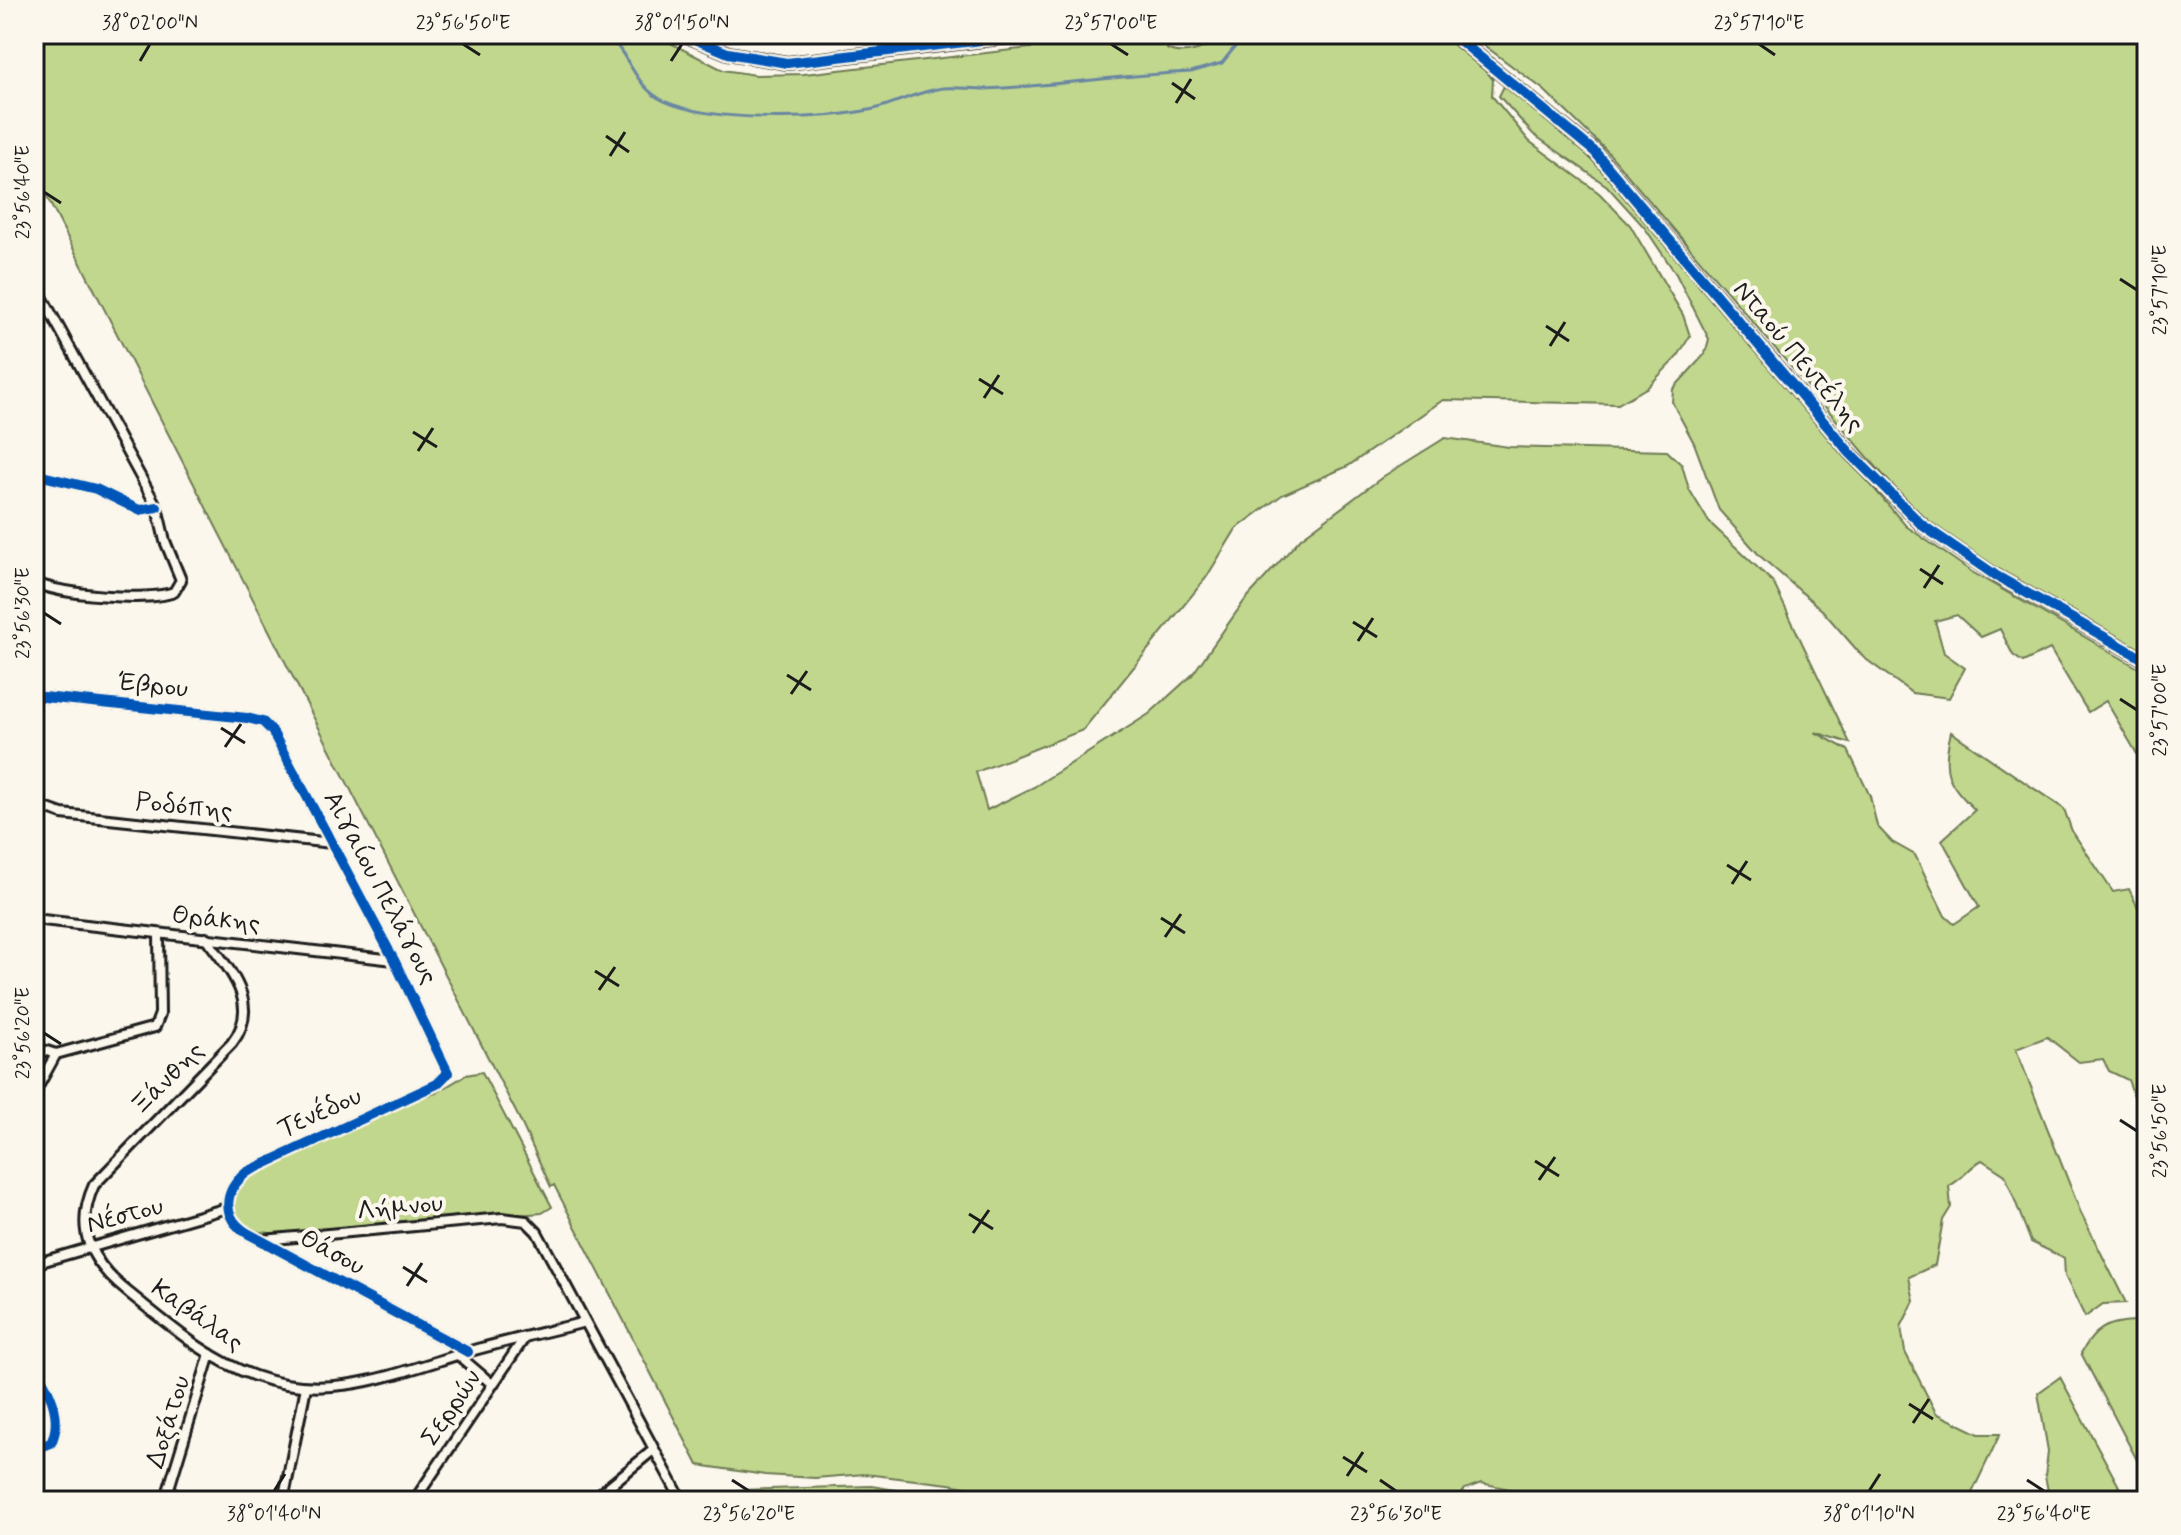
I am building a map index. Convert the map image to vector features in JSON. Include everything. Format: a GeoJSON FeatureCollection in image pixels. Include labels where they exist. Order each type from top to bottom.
{"type":"FeatureCollection","features":[{"type":"Feature","properties":{"kind":"street"},"geometry":{"type":"LineString","coordinates":[[682,34],[728,53],[787,63],[1034,34]]}},
{"type":"Feature","properties":{"kind":"street","name":"Νταού Πεντέλης"},"geometry":{"type":"LineString","coordinates":[[1452,34],[1595,152],[1850,453],[1922,525],[1995,575],[2147,661]]}},
{"type":"Feature","properties":{"kind":"street"},"geometry":{"type":"LineString","coordinates":[[34,282],[157,507],[180,585],[167,595],[79,595],[55,591],[34,582]]}},
{"type":"Feature","properties":{"kind":"street"},"geometry":{"type":"LineString","coordinates":[[34,474],[101,490],[139,510],[157,507]]}},
{"type":"Feature","properties":{"kind":"street","name":"Έβρου"},"geometry":{"type":"LineString","coordinates":[[34,696],[247,718],[266,724]]}},
{"type":"Feature","properties":{"kind":"street","name":"Αιγαίου Πελάγους"},"geometry":{"type":"LineString","coordinates":[[266,724],[394,960],[446,1063],[448,1074]]}},
{"type":"Feature","properties":{"kind":"street","name":"Ροδόπης"},"geometry":{"type":"LineString","coordinates":[[34,804],[62,814],[332,843]]}},
{"type":"Feature","properties":{"kind":"street","name":"Θράκης"},"geometry":{"type":"LineString","coordinates":[[34,919],[394,960]]}},
{"type":"Feature","properties":{"kind":"street"},"geometry":{"type":"LineString","coordinates":[[34,1047],[56,1054],[152,1029],[160,1014],[159,934]]}},
{"type":"Feature","properties":{"kind":"street","name":"Ξάνθης"},"geometry":{"type":"LineString","coordinates":[[88,1246],[85,1217],[98,1179],[232,1043],[245,1020],[243,994],[206,938]]}},
{"type":"Feature","properties":{"kind":"street"},"geometry":{"type":"LineString","coordinates":[[34,1094],[36,1079],[56,1054]]}},
{"type":"Feature","properties":{"kind":"street","name":"Τενέδου"},"geometry":{"type":"LineString","coordinates":[[227,1208],[230,1190],[247,1172],[437,1084],[448,1074]]}},
{"type":"Feature","properties":{"kind":"street","name":"Νέστου"},"geometry":{"type":"LineString","coordinates":[[34,1264],[227,1208]]}},
{"type":"Feature","properties":{"kind":"street","name":"Θάσου"},"geometry":{"type":"LineString","coordinates":[[227,1208],[235,1225],[463,1354],[492,1384]]}},
{"type":"Feature","properties":{"kind":"street","name":"Λήμνου"},"geometry":{"type":"LineString","coordinates":[[262,1240],[509,1217],[526,1221],[537,1232],[585,1322]]}},
{"type":"Feature","properties":{"kind":"street","name":"Καβάλας"},"geometry":{"type":"LineString","coordinates":[[88,1246],[109,1277],[210,1354],[254,1376],[306,1387],[363,1384],[585,1322]]}},
{"type":"Feature","properties":{"kind":"street"},"geometry":{"type":"LineString","coordinates":[[585,1322],[652,1451],[682,1501]]}},
{"type":"Feature","properties":{"kind":"street","name":"Σερρών"},"geometry":{"type":"LineString","coordinates":[[414,1501],[525,1337]]}},
{"type":"Feature","properties":{"kind":"street","name":"Δοξάτου"},"geometry":{"type":"LineString","coordinates":[[165,1501],[210,1354]]}},
{"type":"Feature","properties":{"kind":"street"},"geometry":{"type":"LineString","coordinates":[[34,1365],[49,1393],[56,1422],[51,1443],[34,1449]]}},
{"type":"Feature","properties":{"kind":"street"},"geometry":{"type":"LineString","coordinates":[[283,1501],[306,1387]]}},
{"type":"Feature","properties":{"kind":"street"},"geometry":{"type":"LineString","coordinates":[[591,1501],[652,1451]]}},
{"type":"Feature","properties":{"kind":"green space"},"geometry":{"type":"Polygon","coordinates":[[[34,34],[653,34],[723,70],[756,75],[804,74],[1030,48],[1102,34],[1188,34],[1172,41],[1167,49],[1184,52],[1201,49],[1234,34],[1441,34],[1488,73],[1493,80],[1492,96],[1529,141],[1599,193],[1630,225],[1683,315],[1690,336],[1678,356],[1648,387],[1618,404],[1443,400],[1348,466],[1282,495],[1236,529],[1206,578],[1083,730],[976,772],[987,810],[1034,787],[1149,714],[1192,675],[1245,600],[1301,538],[1384,476],[1445,438],[1509,447],[1667,451],[1682,465],[1689,489],[1709,522],[1773,582],[1850,743],[1815,732],[1848,750],[1870,796],[1877,826],[1892,842],[1915,855],[1945,916],[1954,924],[1979,907],[1942,840],[1975,810],[1958,792],[1949,776],[1947,757],[1951,732],[2064,809],[2072,831],[2113,892],[2129,889],[2147,926],[2147,1131],[2128,1080],[2109,1071],[2103,1059],[2079,1062],[2047,1037],[2016,1049],[2081,1213],[2126,1303],[2103,1304],[2085,1317],[2065,1276],[2064,1258],[2031,1242],[2005,1175],[1982,1160],[1949,1186],[1951,1207],[1943,1220],[1935,1265],[1909,1277],[1914,1301],[1901,1327],[1905,1352],[1936,1413],[1979,1434],[2000,1434],[1972,1493],[1955,1501],[1620,1501],[1573,1493],[1534,1494],[1481,1483],[1465,1489],[1456,1501],[1012,1501],[992,1492],[949,1484],[865,1474],[815,1478],[765,1475],[698,1465],[554,1185],[551,1187],[519,1118],[34,172],[34,34]]]}},
{"type":"Feature","properties":{"kind":"green space"},"geometry":{"type":"Polygon","coordinates":[[[1469,34],[2147,34],[2147,654],[1992,566],[1907,503],[1607,151],[1544,90],[1469,34]]]}},
{"type":"Feature","properties":{"kind":"green space"},"geometry":{"type":"Polygon","coordinates":[[[1504,86],[1556,125],[1606,173],[1906,526],[1972,572],[2147,673],[2147,771],[2106,701],[2088,712],[2050,649],[2023,662],[2013,655],[2000,629],[1981,637],[1957,615],[1935,621],[1944,653],[1965,668],[1949,698],[1912,693],[1863,657],[1822,610],[1760,556],[1719,510],[1694,443],[1672,402],[1673,389],[1705,354],[1709,339],[1676,274],[1645,228],[1607,186],[1533,134],[1499,96],[1504,86]]]}},
{"type":"Feature","properties":{"kind":"green space"},"geometry":{"type":"Polygon","coordinates":[[[482,1072],[552,1207],[542,1213],[283,1234],[254,1230],[235,1219],[231,1211],[232,1201],[247,1174],[407,1102],[436,1093],[466,1075],[482,1072]]]}},
{"type":"Feature","properties":{"kind":"green space"},"geometry":{"type":"Polygon","coordinates":[[[2135,1321],[2147,1347],[2147,1479],[2081,1353],[2102,1328],[2135,1321]]]}},
{"type":"Feature","properties":{"kind":"green space"},"geometry":{"type":"Polygon","coordinates":[[[2060,1377],[2128,1501],[2050,1501],[2045,1476],[2048,1451],[2038,1393],[2060,1377]]]}},
{"type":"Feature","properties":{"kind":"green space"},"geometry":{"type":"Polygon","coordinates":[[[871,1486],[965,1501],[745,1501],[739,1490],[871,1486]]]}},
{"type":"Feature","properties":{"kind":"waterway"},"geometry":{"type":"LineString","coordinates":[[606,34],[639,79],[664,101],[710,113],[768,117],[852,113],[943,88],[1011,88],[1191,72],[1222,63],[1238,43],[1309,34]]}},
{"type":"Feature","properties":{"kind":"cycle path"},"geometry":{"type":"LineString","coordinates":[[682,34],[728,53],[787,63],[1034,34]]}},
{"type":"Feature","properties":{"kind":"cycle path"},"geometry":{"type":"LineString","coordinates":[[1452,34],[1595,152],[1850,453],[1922,525],[1995,575],[2147,661]]}},
{"type":"Feature","properties":{"kind":"cycle path"},"geometry":{"type":"LineString","coordinates":[[34,474],[96,489],[139,510],[157,507]]}},
{"type":"Feature","properties":{"kind":"cycle path"},"geometry":{"type":"LineString","coordinates":[[34,696],[247,718],[263,722],[272,731],[394,960],[448,1073],[437,1084],[247,1172],[233,1187],[229,1212],[247,1233],[468,1352]]}},
{"type":"Feature","properties":{"kind":"cycle path"},"geometry":{"type":"LineString","coordinates":[[34,1365],[53,1402],[56,1423],[51,1443],[34,1449]]}}]}
